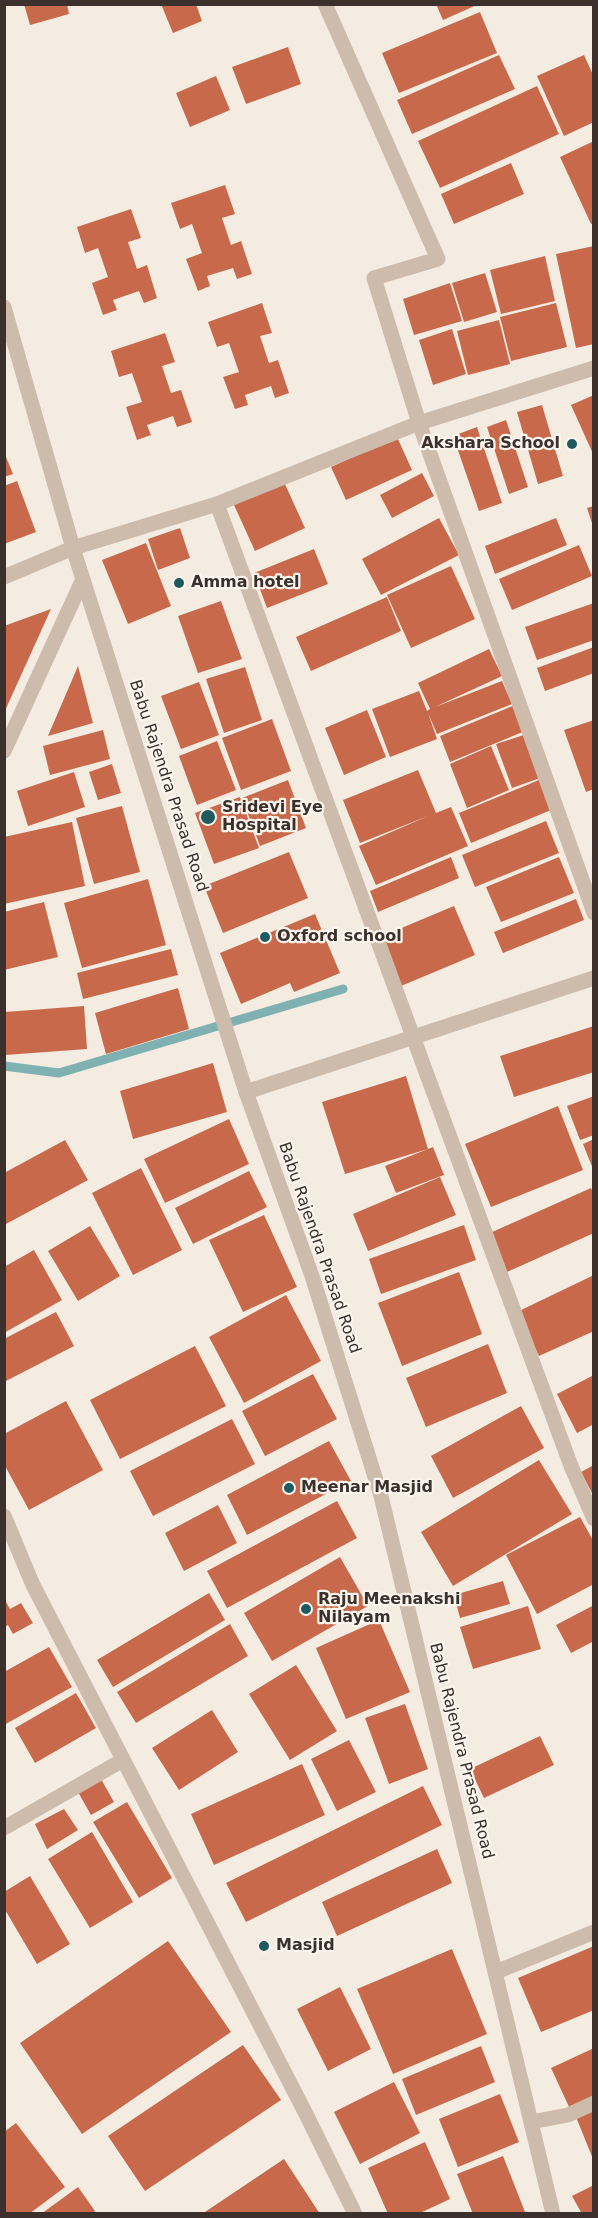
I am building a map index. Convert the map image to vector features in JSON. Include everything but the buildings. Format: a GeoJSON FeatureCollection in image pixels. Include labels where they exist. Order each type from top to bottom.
{"type":"FeatureCollection","features":[{"type":"Feature","properties":{"kind":"street"},"geometry":{"type":"LineString","coordinates":[[326,4],[438,259],[374,278],[419,423],[594,913]]}},
{"type":"Feature","properties":{"kind":"street","name":"Babu Rajendra Prasad Road"},"geometry":{"type":"LineString","coordinates":[[4,307],[73,548],[246,1092],[312,1276],[381,1496],[553,2214]]}},
{"type":"Feature","properties":{"kind":"street"},"geometry":{"type":"LineString","coordinates":[[4,577],[73,548],[217,504],[419,423],[594,368]]}},
{"type":"Feature","properties":{"kind":"street"},"geometry":{"type":"LineString","coordinates":[[217,504],[571,1466],[594,1519]]}},
{"type":"Feature","properties":{"kind":"street"},"geometry":{"type":"LineString","coordinates":[[4,751],[83,579]]}},
{"type":"Feature","properties":{"kind":"street"},"geometry":{"type":"LineString","coordinates":[[246,1092],[594,978]]}},
{"type":"Feature","properties":{"kind":"street"},"geometry":{"type":"LineString","coordinates":[[4,1516],[33,1586],[302,2106],[355,2214]]}},
{"type":"Feature","properties":{"kind":"street"},"geometry":{"type":"LineString","coordinates":[[4,1828],[123,1760]]}},
{"type":"Feature","properties":{"kind":"street"},"geometry":{"type":"LineString","coordinates":[[496,1972],[594,1932]]}},
{"type":"Feature","properties":{"kind":"street"},"geometry":{"type":"LineString","coordinates":[[531,2122],[568,2115],[594,2103]]}},
{"type":"Feature","properties":{"kind":"waterway"},"geometry":{"type":"LineString","coordinates":[[4,1066],[59,1073],[343,989]]}},
{"type":"Feature","properties":{"kind":"place","name":"Akshara School"},"geometry":{"type":"Point","coordinates":[572,444]}},
{"type":"Feature","properties":{"kind":"place","name":"Amma hotel"},"geometry":{"type":"Point","coordinates":[179,583]}},
{"type":"Feature","properties":{"kind":"place","name":"Sridevi Eye Hospital"},"geometry":{"type":"Point","coordinates":[208,817]}},
{"type":"Feature","properties":{"kind":"place","name":"Oxford school"},"geometry":{"type":"Point","coordinates":[265,937]}},
{"type":"Feature","properties":{"kind":"place","name":"Meenar Masjid"},"geometry":{"type":"Point","coordinates":[289,1488]}},
{"type":"Feature","properties":{"kind":"place","name":"Raju Meenakshi Nilayam"},"geometry":{"type":"Point","coordinates":[306,1609]}},
{"type":"Feature","properties":{"kind":"place","name":"Masjid"},"geometry":{"type":"Point","coordinates":[264,1946]}}]}
